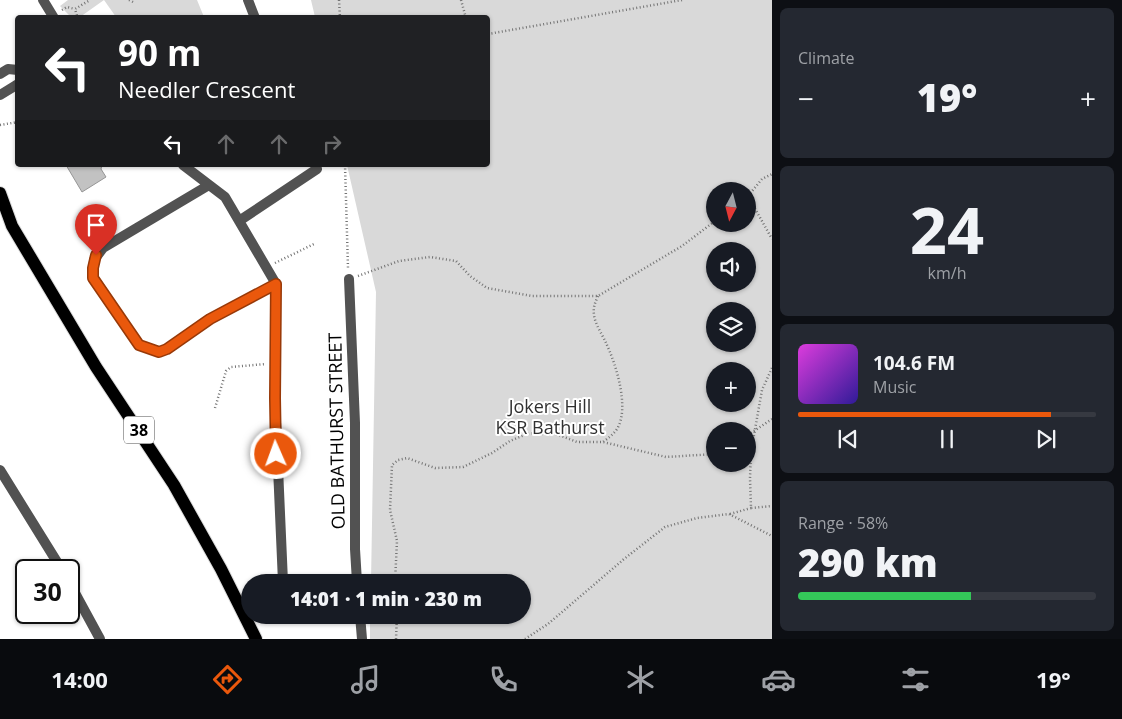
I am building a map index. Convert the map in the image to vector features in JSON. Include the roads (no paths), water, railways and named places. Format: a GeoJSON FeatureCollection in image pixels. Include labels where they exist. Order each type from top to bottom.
{"type":"FeatureCollection","features":[{"type":"Feature","properties":{"kind":"main road","name":"38"},"geometry":{"type":"LineString","coordinates":[[0,193],[12,226],[96,367],[174,485],[221,569],[256,639]]}},
{"type":"Feature","properties":{"kind":"main road","name":"38"},"geometry":{"type":"LineString","coordinates":[[0,217],[12,226]]}},
{"type":"Feature","properties":{"kind":"street"},"geometry":{"type":"LineString","coordinates":[[43,0],[52,15]]}},
{"type":"Feature","properties":{"kind":"street"},"geometry":{"type":"LineString","coordinates":[[248,0],[254,15]]}},
{"type":"Feature","properties":{"kind":"street"},"geometry":{"type":"LineString","coordinates":[[0,74],[8,69],[15,70]]}},
{"type":"Feature","properties":{"kind":"street"},"geometry":{"type":"LineString","coordinates":[[0,95],[15,86]]}},
{"type":"Feature","properties":{"kind":"street"},"geometry":{"type":"LineString","coordinates":[[186,167],[225,197],[276,284],[276,454],[283,574]]}},
{"type":"Feature","properties":{"kind":"street"},"geometry":{"type":"LineString","coordinates":[[238,221],[316,169]]}},
{"type":"Feature","properties":{"kind":"street"},"geometry":{"type":"LineString","coordinates":[[209,185],[103,248],[94,260],[93,278],[139,345],[159,352],[167,349],[210,319],[276,284]]}},
{"type":"Feature","properties":{"kind":"street","name":"OLD BATHURST STREET"},"geometry":{"type":"LineString","coordinates":[[349,279],[355,423],[357,574]]}},
{"type":"Feature","properties":{"kind":"street"},"geometry":{"type":"LineString","coordinates":[[0,470],[55,559]]}},
{"type":"Feature","properties":{"kind":"street"},"geometry":{"type":"LineString","coordinates":[[80,602],[100,639]]}},
{"type":"Feature","properties":{"kind":"street"},"geometry":{"type":"LineString","coordinates":[[361,624],[362,639]]}},
{"type":"Feature","properties":{"kind":"park label","name":"Jokers Hill KSR Bathurst"},"geometry":{"type":"Point","coordinates":[550,416]}}]}
